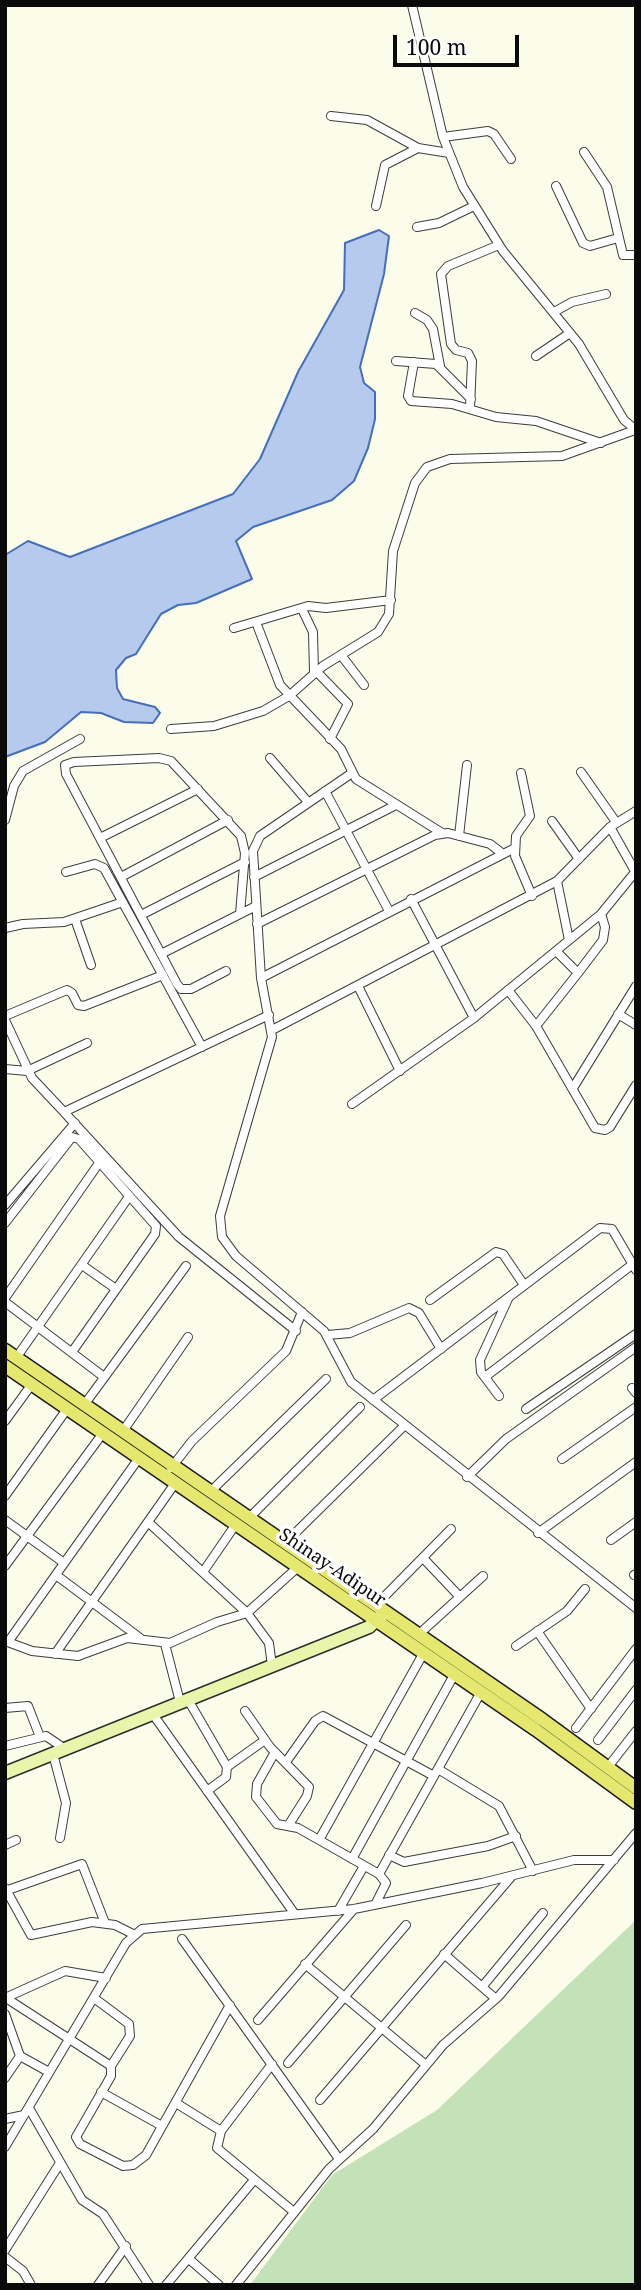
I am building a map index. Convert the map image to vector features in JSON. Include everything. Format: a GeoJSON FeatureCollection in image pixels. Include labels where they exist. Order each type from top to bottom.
{"type":"FeatureCollection","features":[{"type":"Feature","properties":{"kind":"main road","name":"Shinay-Adipur"},"geometry":{"type":"LineString","coordinates":[[9,1358],[32,1384],[139,1458],[211,1492],[250,1518],[380,1613],[423,1654],[481,1692],[636,1803]]}},
{"type":"Feature","properties":{"kind":"main road","name":"Shinay-Adipur"},"geometry":{"type":"LineString","coordinates":[[9,1358],[123,1431],[236,1524],[298,1567],[418,1635],[636,1788]]}},
{"type":"Feature","properties":{"kind":"street"},"geometry":{"type":"LineString","coordinates":[[171,729],[225,723],[263,711],[289,696],[315,672],[378,632],[388,614],[391,600],[393,551],[415,483],[427,467],[450,458],[562,456],[636,430],[624,420],[570,333],[499,245],[463,187],[443,137],[412,5]]}},
{"type":"Feature","properties":{"kind":"street"},"geometry":{"type":"LineString","coordinates":[[331,116],[367,120],[418,148],[449,153]]}},
{"type":"Feature","properties":{"kind":"street"},"geometry":{"type":"LineString","coordinates":[[443,137],[488,131],[494,134],[511,159]]}},
{"type":"Feature","properties":{"kind":"street"},"geometry":{"type":"LineString","coordinates":[[376,206],[385,165],[418,148]]}},
{"type":"Feature","properties":{"kind":"street"},"geometry":{"type":"LineString","coordinates":[[584,152],[607,187],[623,255],[636,255]]}},
{"type":"Feature","properties":{"kind":"street"},"geometry":{"type":"LineString","coordinates":[[556,186],[583,243],[590,246],[618,238]]}},
{"type":"Feature","properties":{"kind":"street"},"geometry":{"type":"LineString","coordinates":[[417,227],[439,223],[473,204]]}},
{"type":"Feature","properties":{"kind":"street"},"geometry":{"type":"LineString","coordinates":[[471,403],[472,361],[468,353],[456,350],[451,344],[441,274],[448,266],[499,245]]}},
{"type":"Feature","properties":{"kind":"street"},"geometry":{"type":"LineString","coordinates":[[554,312],[572,302],[606,294]]}},
{"type":"Feature","properties":{"kind":"street"},"geometry":{"type":"LineString","coordinates":[[415,313],[433,329],[440,366],[471,403],[496,417],[536,421],[601,443]]}},
{"type":"Feature","properties":{"kind":"street"},"geometry":{"type":"LineString","coordinates":[[536,356],[570,333]]}},
{"type":"Feature","properties":{"kind":"street"},"geometry":{"type":"LineString","coordinates":[[396,360],[440,366]]}},
{"type":"Feature","properties":{"kind":"street"},"geometry":{"type":"LineString","coordinates":[[414,362],[408,396],[411,401],[471,403]]}},
{"type":"Feature","properties":{"kind":"street"},"geometry":{"type":"LineString","coordinates":[[234,628],[302,609],[391,600]]}},
{"type":"Feature","properties":{"kind":"street"},"geometry":{"type":"LineString","coordinates":[[302,609],[313,632],[315,672],[348,704],[330,739]]}},
{"type":"Feature","properties":{"kind":"street"},"geometry":{"type":"LineString","coordinates":[[256,622],[271,667],[289,696],[346,756],[352,773],[362,784],[442,833],[490,844],[503,854]]}},
{"type":"Feature","properties":{"kind":"street"},"geometry":{"type":"LineString","coordinates":[[341,655],[364,685]]}},
{"type":"Feature","properties":{"kind":"street"},"geometry":{"type":"LineString","coordinates":[[5,820],[14,786],[23,771],[80,739]]}},
{"type":"Feature","properties":{"kind":"street"},"geometry":{"type":"LineString","coordinates":[[270,758],[308,803]]}},
{"type":"Feature","properties":{"kind":"street"},"geometry":{"type":"LineString","coordinates":[[226,971],[185,990],[177,984],[66,774],[65,765],[68,762],[166,759],[241,836],[245,862],[240,914]]}},
{"type":"Feature","properties":{"kind":"street"},"geometry":{"type":"LineString","coordinates":[[459,836],[467,765]]}},
{"type":"Feature","properties":{"kind":"street"},"geometry":{"type":"LineString","coordinates":[[352,1104],[474,1018],[556,951],[601,914],[635,872],[613,825],[581,772]]}},
{"type":"Feature","properties":{"kind":"street"},"geometry":{"type":"LineString","coordinates":[[352,773],[260,836],[253,851],[261,978],[272,1030],[219,1226],[228,1249],[327,1335],[351,1382],[467,1477],[636,1608]]}},
{"type":"Feature","properties":{"kind":"street"},"geometry":{"type":"LineString","coordinates":[[521,773],[530,816],[516,836],[515,848],[518,868],[532,896]]}},
{"type":"Feature","properties":{"kind":"street"},"geometry":{"type":"LineString","coordinates":[[100,838],[198,789]]}},
{"type":"Feature","properties":{"kind":"street"},"geometry":{"type":"LineString","coordinates":[[325,791],[389,911]]}},
{"type":"Feature","properties":{"kind":"street"},"geometry":{"type":"LineString","coordinates":[[254,877],[396,805]]}},
{"type":"Feature","properties":{"kind":"street"},"geometry":{"type":"LineString","coordinates":[[272,1030],[557,881],[613,825],[636,811]]}},
{"type":"Feature","properties":{"kind":"street"},"geometry":{"type":"LineString","coordinates":[[121,877],[228,820]]}},
{"type":"Feature","properties":{"kind":"street"},"geometry":{"type":"LineString","coordinates":[[552,821],[579,859]]}},
{"type":"Feature","properties":{"kind":"street"},"geometry":{"type":"LineString","coordinates":[[257,924],[442,833]]}},
{"type":"Feature","properties":{"kind":"street"},"geometry":{"type":"LineString","coordinates":[[261,978],[515,848]]}},
{"type":"Feature","properties":{"kind":"street"},"geometry":{"type":"LineString","coordinates":[[141,915],[245,862]]}},
{"type":"Feature","properties":{"kind":"street"},"geometry":{"type":"LineString","coordinates":[[66,872],[95,864],[102,865],[202,1046]]}},
{"type":"Feature","properties":{"kind":"street"},"geometry":{"type":"LineString","coordinates":[[557,881],[569,940]]}},
{"type":"Feature","properties":{"kind":"street"},"geometry":{"type":"LineString","coordinates":[[411,899],[474,1018]]}},
{"type":"Feature","properties":{"kind":"street"},"geometry":{"type":"LineString","coordinates":[[5,928],[75,919],[123,902]]}},
{"type":"Feature","properties":{"kind":"street"},"geometry":{"type":"LineString","coordinates":[[161,954],[256,906]]}},
{"type":"Feature","properties":{"kind":"street"},"geometry":{"type":"LineString","coordinates":[[536,1026],[603,940],[605,927],[601,914]]}},
{"type":"Feature","properties":{"kind":"street"},"geometry":{"type":"LineString","coordinates":[[75,919],[91,965]]}},
{"type":"Feature","properties":{"kind":"street"},"geometry":{"type":"LineString","coordinates":[[556,951],[578,973]]}},
{"type":"Feature","properties":{"kind":"street"},"geometry":{"type":"LineString","coordinates":[[163,975],[84,1006],[78,1005],[72,993],[67,990],[5,1018],[27,1071],[179,1237],[296,1331]]}},
{"type":"Feature","properties":{"kind":"street"},"geometry":{"type":"LineString","coordinates":[[358,986],[400,1071]]}},
{"type":"Feature","properties":{"kind":"street"},"geometry":{"type":"LineString","coordinates":[[573,1088],[636,986]]}},
{"type":"Feature","properties":{"kind":"street"},"geometry":{"type":"LineString","coordinates":[[508,990],[536,1026],[595,1128],[605,1130],[636,1085]]}},
{"type":"Feature","properties":{"kind":"street"},"geometry":{"type":"LineString","coordinates":[[618,1014],[636,1025]]}},
{"type":"Feature","properties":{"kind":"street"},"geometry":{"type":"LineString","coordinates":[[64,1112],[269,1015]]}},
{"type":"Feature","properties":{"kind":"street"},"geometry":{"type":"LineString","coordinates":[[5,1069],[27,1071],[88,1043]]}},
{"type":"Feature","properties":{"kind":"street"},"geometry":{"type":"LineString","coordinates":[[6,1203],[75,1124]]}},
{"type":"Feature","properties":{"kind":"street"},"geometry":{"type":"LineString","coordinates":[[5,1223],[68,1138],[79,1139],[128,1198],[153,1223],[156,1230],[72,1352]]}},
{"type":"Feature","properties":{"kind":"street"},"geometry":{"type":"LineString","coordinates":[[99,1163],[5,1300],[104,1377]]}},
{"type":"Feature","properties":{"kind":"street"},"geometry":{"type":"LineString","coordinates":[[9,1358],[38,1327],[128,1198]]}},
{"type":"Feature","properties":{"kind":"street"},"geometry":{"type":"LineString","coordinates":[[373,1400],[604,1226],[612,1228],[634,1267],[485,1377]]}},
{"type":"Feature","properties":{"kind":"street"},"geometry":{"type":"LineString","coordinates":[[430,1300],[496,1252],[503,1254],[524,1285]]}},
{"type":"Feature","properties":{"kind":"street"},"geometry":{"type":"LineString","coordinates":[[82,1265],[116,1289]]}},
{"type":"Feature","properties":{"kind":"street"},"geometry":{"type":"LineString","coordinates":[[84,1405],[186,1266]]}},
{"type":"Feature","properties":{"kind":"street"},"geometry":{"type":"LineString","coordinates":[[499,1396],[485,1377],[480,1360],[509,1297]]}},
{"type":"Feature","properties":{"kind":"street"},"geometry":{"type":"LineString","coordinates":[[327,1335],[350,1333],[409,1308],[419,1313],[441,1349]]}},
{"type":"Feature","properties":{"kind":"street"},"geometry":{"type":"LineString","coordinates":[[55,1654],[148,1522],[192,1441],[286,1351],[302,1312]]}},
{"type":"Feature","properties":{"kind":"street"},"geometry":{"type":"LineString","coordinates":[[526,1409],[636,1334]]}},
{"type":"Feature","properties":{"kind":"street"},"geometry":{"type":"LineString","coordinates":[[123,1431],[188,1337]]}},
{"type":"Feature","properties":{"kind":"street"},"geometry":{"type":"LineString","coordinates":[[467,1477],[506,1439],[636,1347]]}},
{"type":"Feature","properties":{"kind":"street"},"geometry":{"type":"LineString","coordinates":[[211,1492],[326,1379]]}},
{"type":"Feature","properties":{"kind":"street"},"geometry":{"type":"LineString","coordinates":[[5,1422],[32,1384]]}},
{"type":"Feature","properties":{"kind":"street"},"geometry":{"type":"LineString","coordinates":[[250,1518],[360,1407]]}},
{"type":"Feature","properties":{"kind":"street"},"geometry":{"type":"LineString","coordinates":[[562,1459],[636,1407]]}},
{"type":"Feature","properties":{"kind":"street"},"geometry":{"type":"LineString","coordinates":[[5,1496],[67,1409]]}},
{"type":"Feature","properties":{"kind":"street"},"geometry":{"type":"LineString","coordinates":[[285,1543],[404,1426]]}},
{"type":"Feature","properties":{"kind":"street"},"geometry":{"type":"LineString","coordinates":[[5,1566],[103,1433]]}},
{"type":"Feature","properties":{"kind":"street"},"geometry":{"type":"LineString","coordinates":[[139,1458],[6,1641],[32,1651],[86,1656],[120,1639],[165,1644],[247,1613],[298,1567]]}},
{"type":"Feature","properties":{"kind":"street"},"geometry":{"type":"LineString","coordinates":[[538,1533],[636,1462]]}},
{"type":"Feature","properties":{"kind":"street"},"geometry":{"type":"LineString","coordinates":[[5,1520],[64,1563]]}},
{"type":"Feature","properties":{"kind":"street"},"geometry":{"type":"LineString","coordinates":[[148,1522],[247,1613],[269,1643],[272,1666]]}},
{"type":"Feature","properties":{"kind":"street"},"geometry":{"type":"LineString","coordinates":[[611,1540],[636,1522]]}},
{"type":"Feature","properties":{"kind":"street"},"geometry":{"type":"LineString","coordinates":[[203,1572],[236,1524]]}},
{"type":"Feature","properties":{"kind":"street"},"geometry":{"type":"LineString","coordinates":[[5,1773],[272,1666],[380,1613],[423,1558],[451,1529]]}},
{"type":"Feature","properties":{"kind":"street"},"geometry":{"type":"LineString","coordinates":[[423,1558],[460,1597]]}},
{"type":"Feature","properties":{"kind":"street"},"geometry":{"type":"LineString","coordinates":[[55,1575],[143,1640]]}},
{"type":"Feature","properties":{"kind":"street"},"geometry":{"type":"LineString","coordinates":[[418,1635],[483,1576]]}},
{"type":"Feature","properties":{"kind":"street"},"geometry":{"type":"LineString","coordinates":[[516,1646],[567,1611],[585,1589]]}},
{"type":"Feature","properties":{"kind":"street"},"geometry":{"type":"LineString","coordinates":[[537,1631],[591,1709]]}},
{"type":"Feature","properties":{"kind":"street"},"geometry":{"type":"LineString","coordinates":[[165,1644],[183,1700],[227,1767],[226,1777],[207,1791]]}},
{"type":"Feature","properties":{"kind":"street"},"geometry":{"type":"LineString","coordinates":[[576,1728],[636,1649]]}},
{"type":"Feature","properties":{"kind":"street"},"geometry":{"type":"LineString","coordinates":[[319,1840],[423,1654]]}},
{"type":"Feature","properties":{"kind":"street"},"geometry":{"type":"LineString","coordinates":[[352,1859],[454,1675]]}},
{"type":"Feature","properties":{"kind":"street"},"geometry":{"type":"LineString","coordinates":[[598,1740],[636,1689]]}},
{"type":"Feature","properties":{"kind":"street"},"geometry":{"type":"LineString","coordinates":[[379,1874],[481,1692]]}},
{"type":"Feature","properties":{"kind":"street"},"geometry":{"type":"LineString","coordinates":[[5,1708],[28,1706],[40,1738]]}},
{"type":"Feature","properties":{"kind":"street"},"geometry":{"type":"LineString","coordinates":[[246,1711],[265,1740],[309,1787],[307,1797],[288,1826]]}},
{"type":"Feature","properties":{"kind":"street"},"geometry":{"type":"LineString","coordinates":[[152,1713],[293,1913]]}},
{"type":"Feature","properties":{"kind":"street"},"geometry":{"type":"LineString","coordinates":[[286,1762],[315,1721],[323,1716],[407,1761],[436,1772],[494,1801],[505,1814],[533,1871]]}},
{"type":"Feature","properties":{"kind":"street"},"geometry":{"type":"LineString","coordinates":[[608,1767],[636,1731]]}},
{"type":"Feature","properties":{"kind":"street"},"geometry":{"type":"LineString","coordinates":[[5,1746],[49,1737],[59,1751],[66,1803],[60,1838]]}},
{"type":"Feature","properties":{"kind":"street"},"geometry":{"type":"LineString","coordinates":[[227,1767],[265,1740]]}},
{"type":"Feature","properties":{"kind":"street"},"geometry":{"type":"LineString","coordinates":[[275,1752],[255,1793],[274,1822],[319,1840],[379,1874],[386,1883],[376,1903]]}},
{"type":"Feature","properties":{"kind":"street"},"geometry":{"type":"LineString","coordinates":[[236,2285],[339,2159],[373,2129],[443,2045],[496,1999],[636,1833]]}},
{"type":"Feature","properties":{"kind":"street"},"geometry":{"type":"LineString","coordinates":[[389,1855],[404,1862],[497,1844],[516,1836]]}},
{"type":"Feature","properties":{"kind":"street"},"geometry":{"type":"LineString","coordinates":[[5,1845],[16,1840]]}},
{"type":"Feature","properties":{"kind":"street"},"geometry":{"type":"LineString","coordinates":[[5,2147],[133,1934],[155,1926],[354,1909],[512,1876],[574,1860],[614,1860]]}},
{"type":"Feature","properties":{"kind":"street"},"geometry":{"type":"LineString","coordinates":[[105,1923],[82,1864],[6,1890],[31,1935],[105,1923],[133,1934]]}},
{"type":"Feature","properties":{"kind":"street"},"geometry":{"type":"LineString","coordinates":[[338,1911],[364,1866]]}},
{"type":"Feature","properties":{"kind":"street"},"geometry":{"type":"LineString","coordinates":[[320,2099],[512,1876]]}},
{"type":"Feature","properties":{"kind":"street"},"geometry":{"type":"LineString","coordinates":[[258,2020],[354,1909]]}},
{"type":"Feature","properties":{"kind":"street"},"geometry":{"type":"LineString","coordinates":[[482,1987],[543,1913]]}},
{"type":"Feature","properties":{"kind":"street"},"geometry":{"type":"LineString","coordinates":[[288,2063],[406,1925]]}},
{"type":"Feature","properties":{"kind":"street"},"geometry":{"type":"LineString","coordinates":[[182,1939],[339,2159]]}},
{"type":"Feature","properties":{"kind":"street"},"geometry":{"type":"LineString","coordinates":[[444,1954],[496,1999]]}},
{"type":"Feature","properties":{"kind":"street"},"geometry":{"type":"LineString","coordinates":[[305,1964],[426,2065]]}},
{"type":"Feature","properties":{"kind":"street"},"geometry":{"type":"LineString","coordinates":[[6,1998],[65,1971],[106,1978]]}},
{"type":"Feature","properties":{"kind":"street"},"geometry":{"type":"LineString","coordinates":[[94,1997],[130,2024],[130,2036],[111,2066],[111,2076],[77,2132],[80,2144],[114,2163],[132,2165],[146,2155],[230,2005]]}},
{"type":"Feature","properties":{"kind":"street"},"geometry":{"type":"LineString","coordinates":[[6,1998],[111,2066]]}},
{"type":"Feature","properties":{"kind":"street"},"geometry":{"type":"LineString","coordinates":[[5,2014],[20,2056],[49,2073]]}},
{"type":"Feature","properties":{"kind":"street"},"geometry":{"type":"LineString","coordinates":[[5,2078],[20,2056]]}},
{"type":"Feature","properties":{"kind":"street"},"geometry":{"type":"LineString","coordinates":[[272,2064],[220,2131],[217,2148],[294,2212]]}},
{"type":"Feature","properties":{"kind":"street"},"geometry":{"type":"LineString","coordinates":[[101,2092],[162,2126]]}},
{"type":"Feature","properties":{"kind":"street"},"geometry":{"type":"LineString","coordinates":[[176,2103],[220,2131]]}},
{"type":"Feature","properties":{"kind":"street"},"geometry":{"type":"LineString","coordinates":[[5,2119],[27,2111]]}},
{"type":"Feature","properties":{"kind":"street"},"geometry":{"type":"LineString","coordinates":[[27,2111],[82,2200],[103,2214],[149,2285]]}},
{"type":"Feature","properties":{"kind":"street"},"geometry":{"type":"LineString","coordinates":[[5,2250],[61,2163]]}},
{"type":"Feature","properties":{"kind":"street"},"geometry":{"type":"LineString","coordinates":[[166,2285],[254,2180]]}},
{"type":"Feature","properties":{"kind":"street"},"geometry":{"type":"LineString","coordinates":[[98,2285],[126,2246]]}},
{"type":"Feature","properties":{"kind":"street"},"geometry":{"type":"LineString","coordinates":[[5,2257],[23,2272],[31,2285]]}},
{"type":"Feature","properties":{"kind":"street"},"geometry":{"type":"LineString","coordinates":[[189,2259],[219,2285]]}},
{"type":"Feature","properties":{"kind":"green space"},"geometry":{"type":"Polygon","coordinates":[[[636,1920],[636,2285],[250,2285],[332,2175],[437,2110],[636,1920]]]}},
{"type":"Feature","properties":{"kind":"water"},"geometry":{"type":"Polygon","coordinates":[[[379,230],[389,236],[384,274],[360,367],[364,383],[375,392],[375,419],[368,448],[354,481],[332,500],[253,527],[236,541],[252,579],[196,603],[178,605],[161,614],[136,654],[126,658],[116,670],[117,688],[123,699],[155,707],[160,713],[153,723],[124,722],[101,713],[81,712],[45,742],[5,757],[5,555],[28,541],[70,557],[233,494],[260,459],[298,372],[344,290],[345,243],[379,230]]]}}]}
